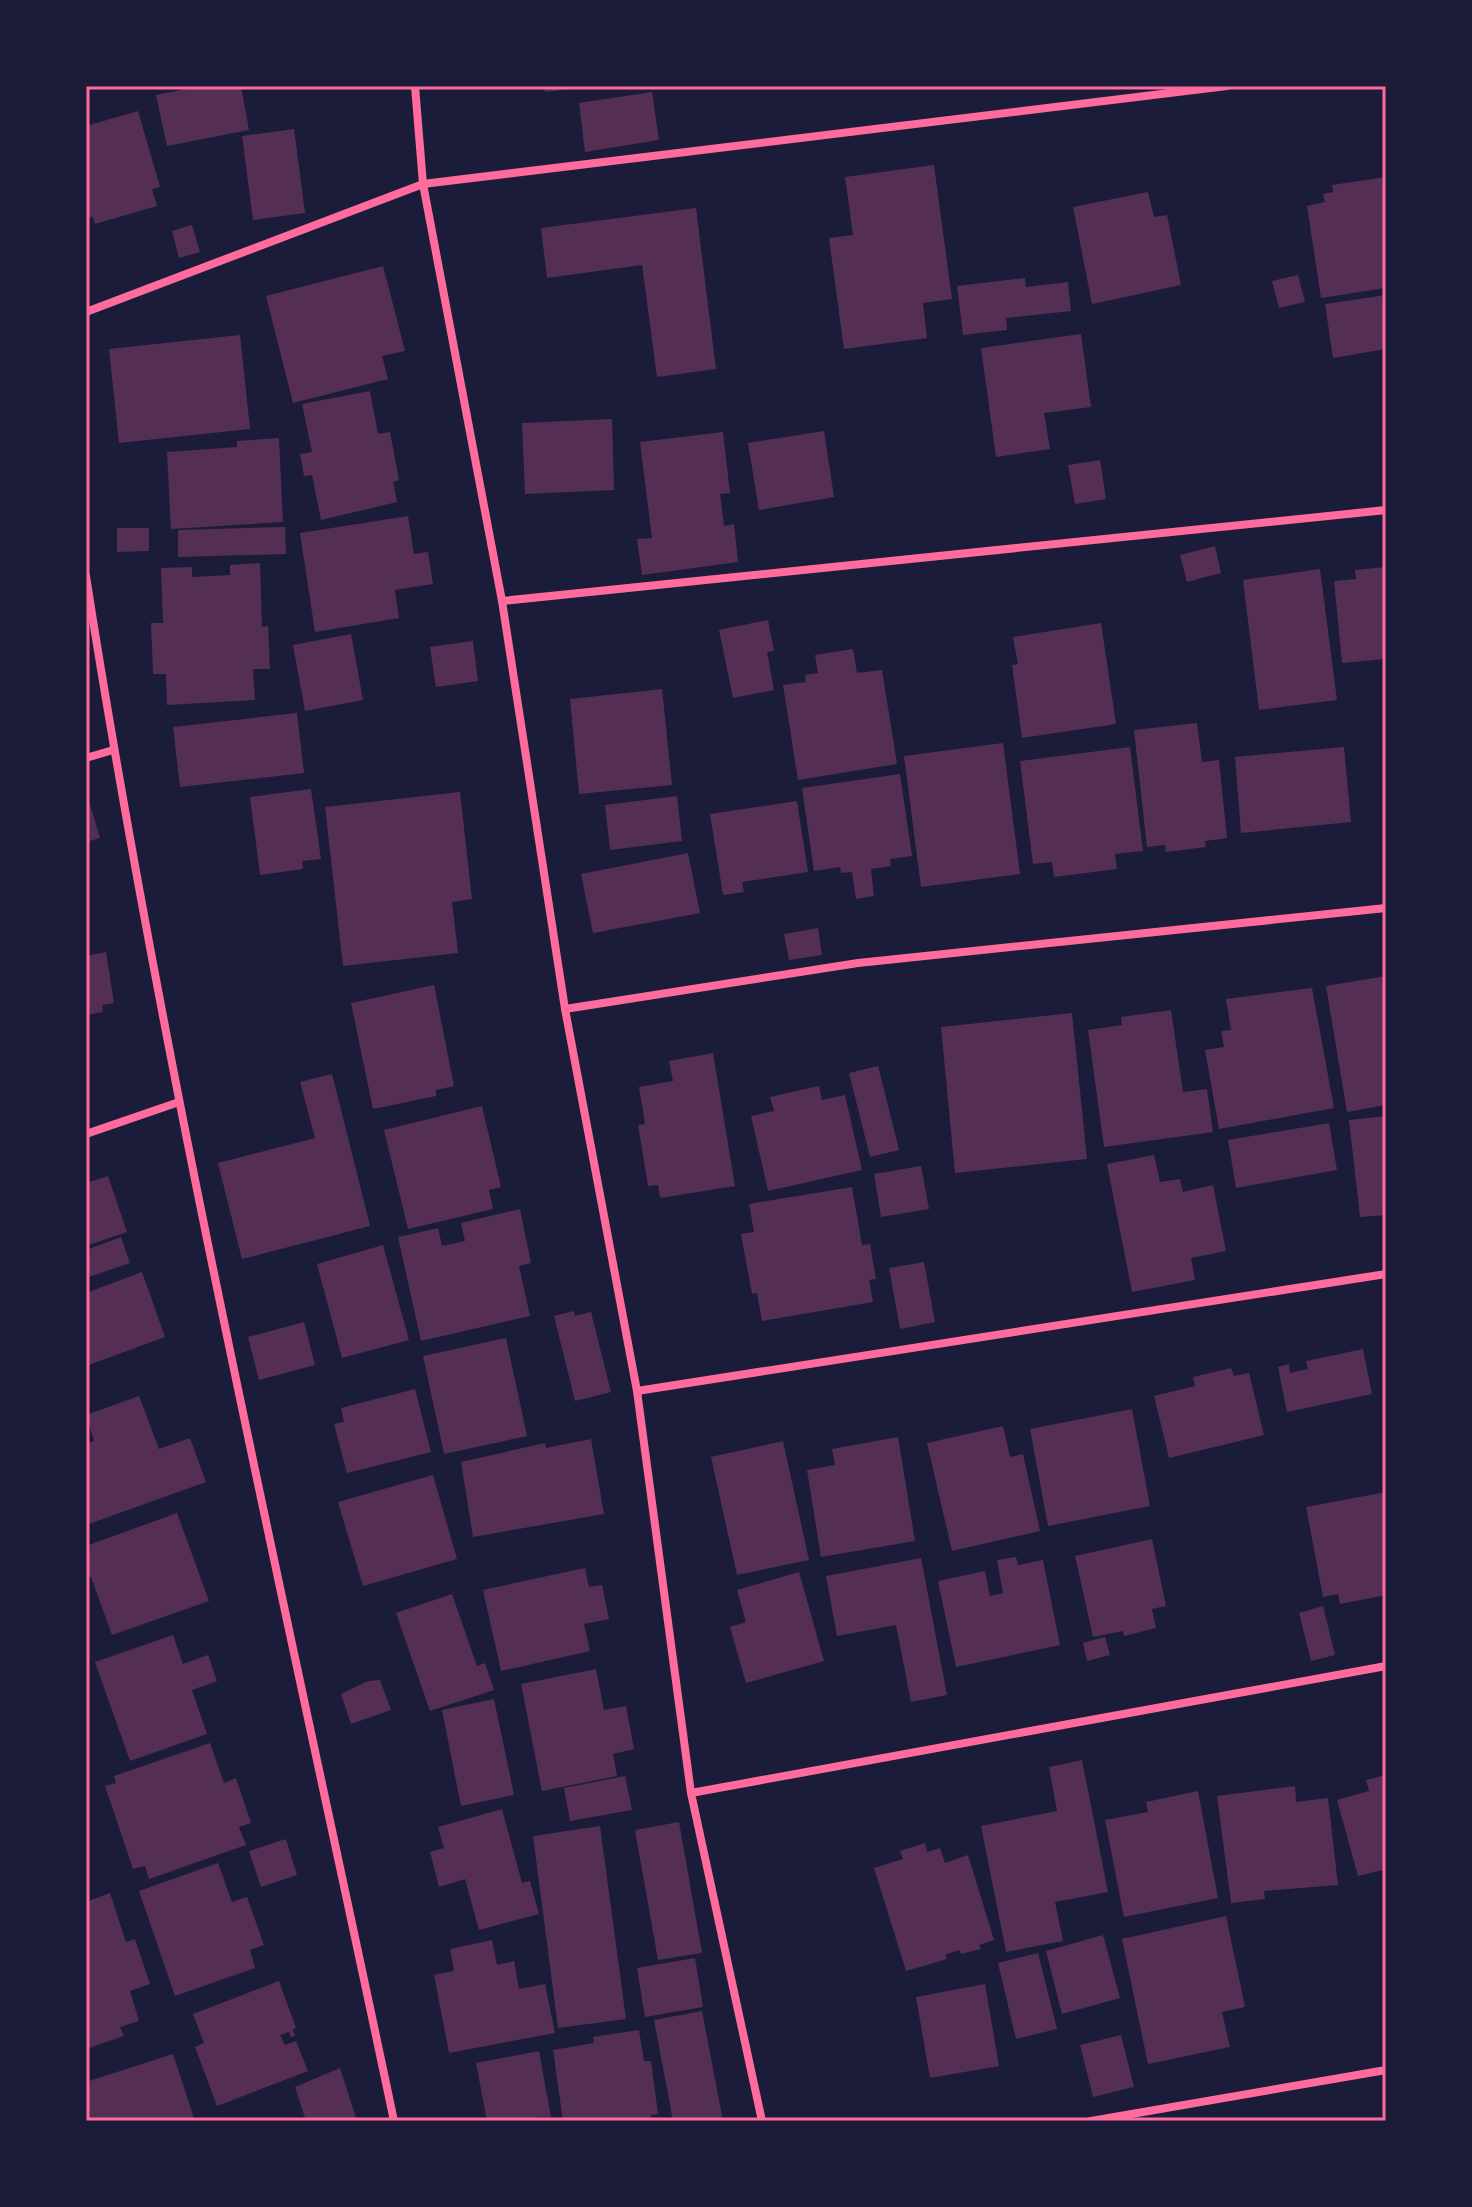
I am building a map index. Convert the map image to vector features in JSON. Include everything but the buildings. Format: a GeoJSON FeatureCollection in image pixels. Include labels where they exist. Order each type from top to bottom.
{"type":"FeatureCollection","features":[{"type":"Feature","properties":{"kind":"street"},"geometry":{"type":"LineString","coordinates":[[415,86],[423,184],[502,601],[565,1009],[637,1391],[691,1793],[762,2121]]}},
{"type":"Feature","properties":{"kind":"street"},"geometry":{"type":"LineString","coordinates":[[86,312],[423,184],[1227,86]]}},
{"type":"Feature","properties":{"kind":"street"},"geometry":{"type":"LineString","coordinates":[[502,601],[1386,510]]}},
{"type":"Feature","properties":{"kind":"street"},"geometry":{"type":"LineString","coordinates":[[86,576],[113,750],[179,1102],[394,2121]]}},
{"type":"Feature","properties":{"kind":"street"},"geometry":{"type":"LineString","coordinates":[[86,758],[113,750]]}},
{"type":"Feature","properties":{"kind":"street"},"geometry":{"type":"LineString","coordinates":[[565,1009],[858,963],[1386,908]]}},
{"type":"Feature","properties":{"kind":"street"},"geometry":{"type":"LineString","coordinates":[[86,1134],[179,1102]]}},
{"type":"Feature","properties":{"kind":"street"},"geometry":{"type":"LineString","coordinates":[[637,1391],[1386,1274]]}},
{"type":"Feature","properties":{"kind":"street"},"geometry":{"type":"LineString","coordinates":[[691,1793],[1386,1666]]}},
{"type":"Feature","properties":{"kind":"street"},"geometry":{"type":"LineString","coordinates":[[1091,2121],[1386,2070]]}}]}
